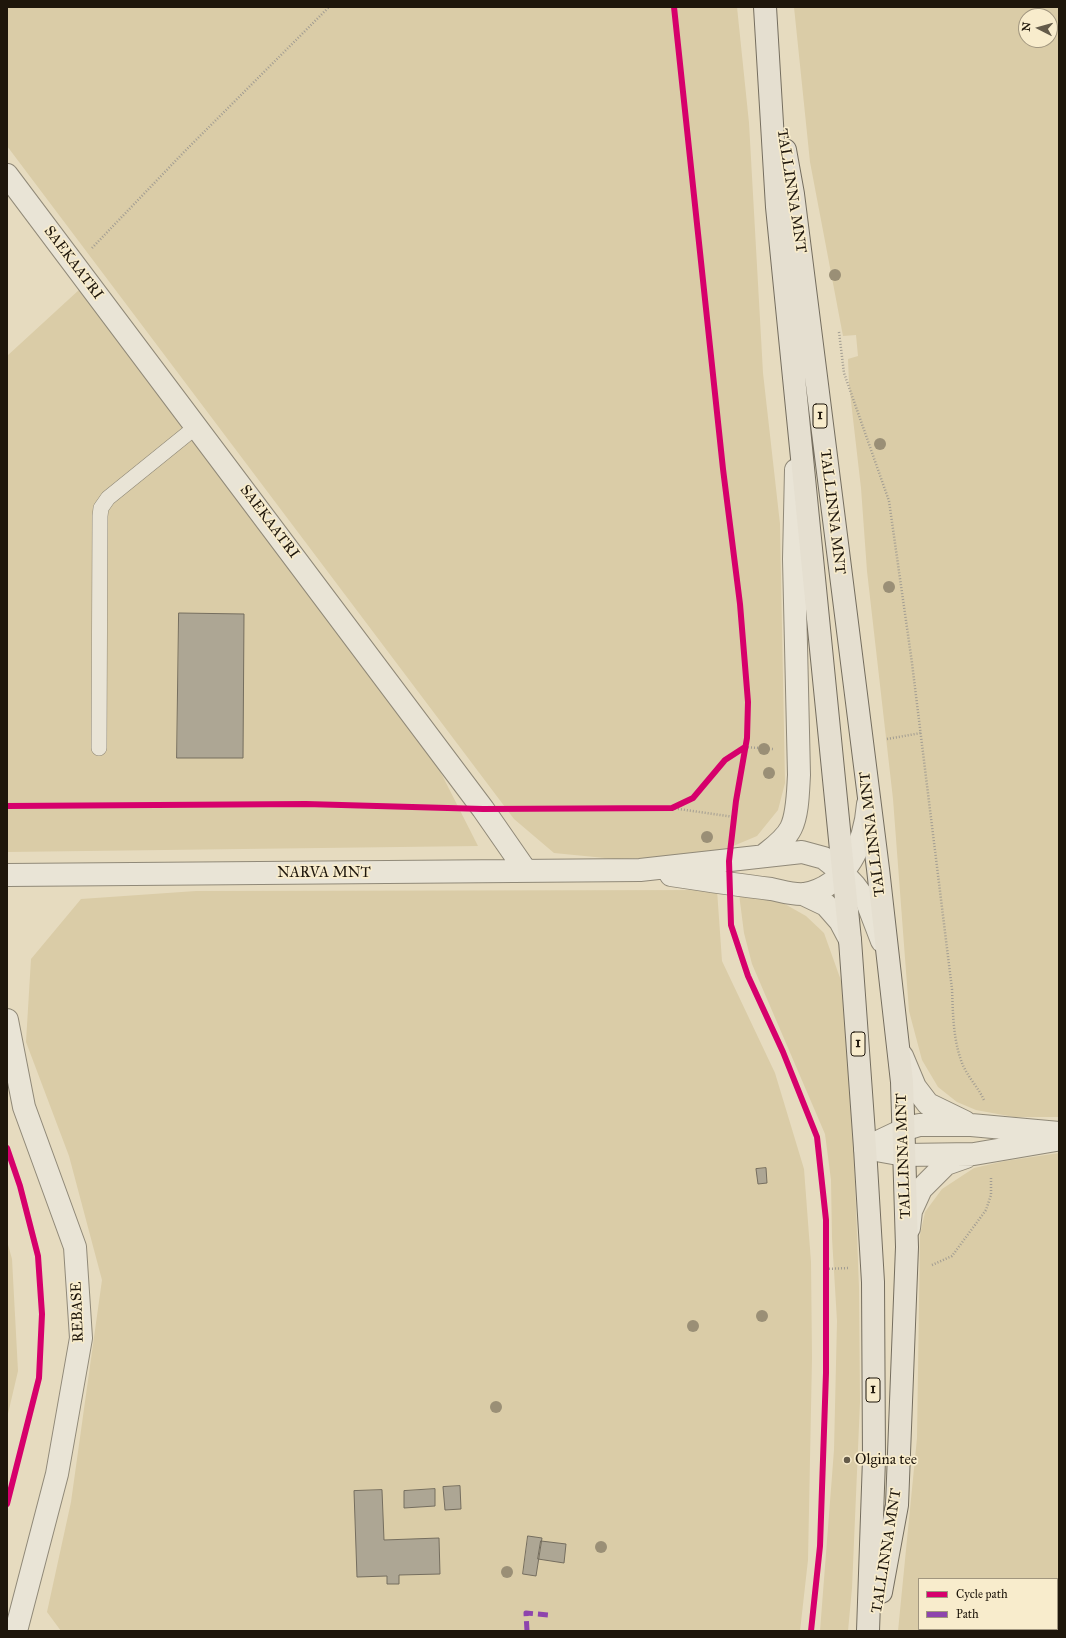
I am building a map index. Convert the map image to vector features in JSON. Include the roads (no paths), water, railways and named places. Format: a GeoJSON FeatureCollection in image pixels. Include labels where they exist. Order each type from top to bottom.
{"type":"FeatureCollection","features":[{"type":"Feature","properties":{"kind":"highway","name":"TALLINNA MNT"},"geometry":{"type":"LineString","coordinates":[[765,7],[777,207],[850,940],[865,1148],[872,1267],[874,1459],[868,1631]]}},
{"type":"Feature","properties":{"kind":"highway","name":"TALLINNA MNT"},"geometry":{"type":"LineString","coordinates":[[766,40],[793,194],[868,794],[902,1082],[906,1256],[897,1505],[874,1631]]}},
{"type":"Feature","properties":{"kind":"street","name":"SAEKAATRI"},"geometry":{"type":"LineString","coordinates":[[7,175],[197,426],[478,803],[526,871]]}},
{"type":"Feature","properties":{"kind":"street"},"geometry":{"type":"LineString","coordinates":[[763,856],[782,840],[792,827],[799,775],[794,559],[797,412]]}},
{"type":"Feature","properties":{"kind":"street","name":"NARVA MNT"},"geometry":{"type":"LineString","coordinates":[[640,870],[804,894],[826,886],[843,874],[853,858],[861,839],[867,818],[868,794]]}},
{"type":"Feature","properties":{"kind":"street","name":"NARVA MNT"},"geometry":{"type":"LineString","coordinates":[[7,875],[640,870],[802,852],[824,858],[856,886],[867,902],[879,931],[888,964]]}},
{"type":"Feature","properties":{"kind":"street"},"geometry":{"type":"LineString","coordinates":[[804,894],[826,905],[840,921],[850,940]]}},
{"type":"Feature","properties":{"kind":"street","name":"REBASE"},"geometry":{"type":"LineString","coordinates":[[7,1020],[24,1107],[75,1247],[81,1338],[57,1474],[16,1631]]}},
{"type":"Feature","properties":{"kind":"street"},"geometry":{"type":"LineString","coordinates":[[898,1046],[907,1072],[915,1087],[928,1104],[980,1125]]}},
{"type":"Feature","properties":{"kind":"street"},"geometry":{"type":"LineString","coordinates":[[865,1148],[919,1124],[980,1125],[1059,1133]]}},
{"type":"Feature","properties":{"kind":"street"},"geometry":{"type":"LineString","coordinates":[[906,1256],[911,1211],[921,1189],[946,1164],[982,1153],[1059,1140]]}},
{"type":"Feature","properties":{"kind":"street"},"geometry":{"type":"LineString","coordinates":[[865,1148],[904,1155],[982,1153]]}},
{"type":"Feature","properties":{"kind":"lane"},"geometry":{"type":"LineString","coordinates":[[99,748],[101,508],[108,498],[197,426]]}},
{"type":"Feature","properties":{"kind":"place","name":"Olgina tee"},"geometry":{"type":"Point","coordinates":[847,1460]}}]}
